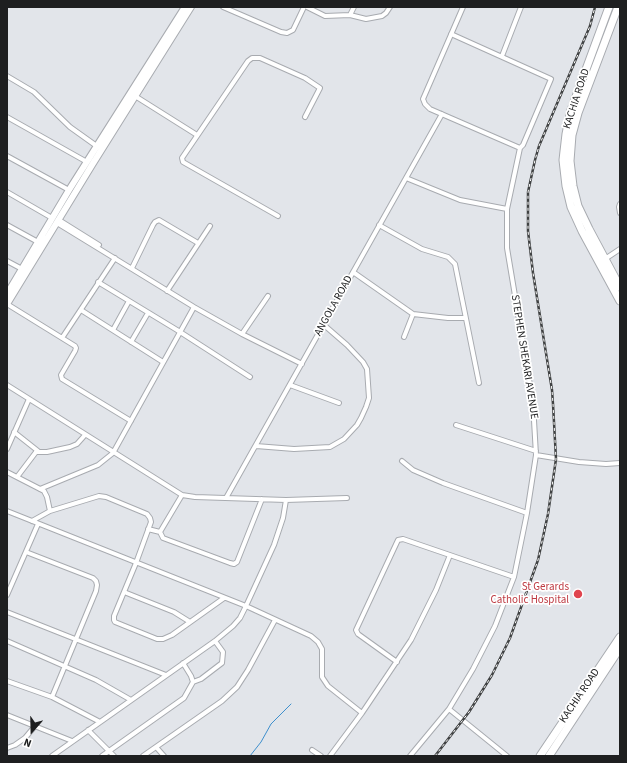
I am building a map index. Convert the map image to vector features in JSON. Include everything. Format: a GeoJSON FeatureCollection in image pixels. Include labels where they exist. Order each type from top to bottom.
{"type":"FeatureCollection","features":[{"type":"Feature","properties":{"kind":"main road","name":"KACHIA ROAD"},"geometry":{"type":"LineString","coordinates":[[609,7],[571,110],[563,160],[566,186],[571,207],[582,231],[620,301]]}},
{"type":"Feature","properties":{"kind":"main road","name":"KACHIA ROAD"},"geometry":{"type":"LineString","coordinates":[[618,7],[578,112],[571,146],[571,172],[576,197],[589,229],[620,287]]}},
{"type":"Feature","properties":{"kind":"main road","name":"KACHIA ROAD"},"geometry":{"type":"LineString","coordinates":[[540,756],[620,637]]}},
{"type":"Feature","properties":{"kind":"main road","name":"KACHIA ROAD"},"geometry":{"type":"LineString","coordinates":[[549,756],[620,648]]}},
{"type":"Feature","properties":{"kind":"street"},"geometry":{"type":"LineString","coordinates":[[7,294],[38,242],[56,220],[69,190],[81,177],[87,162],[185,7]]}},
{"type":"Feature","properties":{"kind":"street"},"geometry":{"type":"LineString","coordinates":[[131,421],[62,379],[61,375],[76,348],[7,304],[81,177],[191,7]]}},
{"type":"Feature","properties":{"kind":"street"},"geometry":{"type":"LineString","coordinates":[[223,7],[281,32],[287,33],[293,30],[304,7]]}},
{"type":"Feature","properties":{"kind":"street"},"geometry":{"type":"LineString","coordinates":[[307,7],[325,16],[350,15],[366,19],[382,16],[390,7]]}},
{"type":"Feature","properties":{"kind":"street"},"geometry":{"type":"LineString","coordinates":[[350,15],[354,7]]}},
{"type":"Feature","properties":{"kind":"street"},"geometry":{"type":"LineString","coordinates":[[463,7],[423,99],[425,104],[442,114],[520,148]]}},
{"type":"Feature","properties":{"kind":"street"},"geometry":{"type":"LineString","coordinates":[[451,34],[502,56],[521,7]]}},
{"type":"Feature","properties":{"kind":"street","name":"STEPHEN SHEKARI AVENUE"},"geometry":{"type":"LineString","coordinates":[[410,756],[449,709],[473,669],[495,626],[514,578],[528,514],[536,453],[533,403],[507,248],[507,209],[520,148],[523,145],[551,79],[502,56]]}},
{"type":"Feature","properties":{"kind":"street"},"geometry":{"type":"LineString","coordinates":[[278,216],[182,162],[182,158],[248,60],[255,57],[305,78],[320,88],[305,118]]}},
{"type":"Feature","properties":{"kind":"street"},"geometry":{"type":"LineString","coordinates":[[7,76],[34,92],[70,127],[98,146]]}},
{"type":"Feature","properties":{"kind":"street"},"geometry":{"type":"LineString","coordinates":[[134,96],[197,135]]}},
{"type":"Feature","properties":{"kind":"street","name":"ANGOLA ROAD"},"geometry":{"type":"LineString","coordinates":[[226,498],[442,114]]}},
{"type":"Feature","properties":{"kind":"street"},"geometry":{"type":"LineString","coordinates":[[7,117],[87,162]]}},
{"type":"Feature","properties":{"kind":"street"},"geometry":{"type":"LineString","coordinates":[[7,156],[69,190]]}},
{"type":"Feature","properties":{"kind":"street"},"geometry":{"type":"LineString","coordinates":[[406,178],[460,200],[507,209]]}},
{"type":"Feature","properties":{"kind":"street"},"geometry":{"type":"LineString","coordinates":[[7,192],[56,220],[194,307],[242,334],[302,364]]}},
{"type":"Feature","properties":{"kind":"street"},"geometry":{"type":"LineString","coordinates":[[620,204],[620,214]]}},
{"type":"Feature","properties":{"kind":"street"},"geometry":{"type":"LineString","coordinates":[[132,268],[153,225],[159,220],[198,243]]}},
{"type":"Feature","properties":{"kind":"street"},"geometry":{"type":"LineString","coordinates":[[7,225],[38,242]]}},
{"type":"Feature","properties":{"kind":"street"},"geometry":{"type":"LineString","coordinates":[[379,225],[422,249],[448,257],[455,264],[479,383]]}},
{"type":"Feature","properties":{"kind":"street"},"geometry":{"type":"LineString","coordinates":[[167,290],[210,226]]}},
{"type":"Feature","properties":{"kind":"street"},"geometry":{"type":"LineString","coordinates":[[605,259],[620,249]]}},
{"type":"Feature","properties":{"kind":"street"},"geometry":{"type":"LineString","coordinates":[[62,338],[115,258]]}},
{"type":"Feature","properties":{"kind":"street"},"geometry":{"type":"LineString","coordinates":[[7,261],[22,269]]}},
{"type":"Feature","properties":{"kind":"street"},"geometry":{"type":"LineString","coordinates":[[353,272],[413,314],[448,318],[465,318]]}},
{"type":"Feature","properties":{"kind":"street"},"geometry":{"type":"LineString","coordinates":[[98,282],[250,377]]}},
{"type":"Feature","properties":{"kind":"street"},"geometry":{"type":"LineString","coordinates":[[242,334],[268,296]]}},
{"type":"Feature","properties":{"kind":"street"},"geometry":{"type":"LineString","coordinates":[[113,330],[129,301]]}},
{"type":"Feature","properties":{"kind":"street"},"geometry":{"type":"LineString","coordinates":[[40,489],[98,464],[113,453],[194,307]]}},
{"type":"Feature","properties":{"kind":"street"},"geometry":{"type":"LineString","coordinates":[[81,310],[163,362]]}},
{"type":"Feature","properties":{"kind":"street"},"geometry":{"type":"LineString","coordinates":[[131,342],[148,312]]}},
{"type":"Feature","properties":{"kind":"street"},"geometry":{"type":"LineString","coordinates":[[404,337],[413,314]]}},
{"type":"Feature","properties":{"kind":"street"},"geometry":{"type":"LineString","coordinates":[[256,446],[294,449],[330,447],[344,439],[357,425],[361,418],[369,398],[367,369],[363,362],[347,345],[324,325]]}},
{"type":"Feature","properties":{"kind":"street"},"geometry":{"type":"LineString","coordinates":[[7,385],[182,495],[196,497],[286,500],[347,498]]}},
{"type":"Feature","properties":{"kind":"street"},"geometry":{"type":"LineString","coordinates":[[290,385],[339,403]]}},
{"type":"Feature","properties":{"kind":"street"},"geometry":{"type":"LineString","coordinates":[[7,449],[29,399]]}},
{"type":"Feature","properties":{"kind":"street"},"geometry":{"type":"LineString","coordinates":[[456,425],[536,453],[579,462],[606,464],[620,463]]}},
{"type":"Feature","properties":{"kind":"street"},"geometry":{"type":"LineString","coordinates":[[14,432],[38,451],[47,452],[77,444],[85,435]]}},
{"type":"Feature","properties":{"kind":"street"},"geometry":{"type":"LineString","coordinates":[[17,477],[34,454],[38,451]]}},
{"type":"Feature","properties":{"kind":"street"},"geometry":{"type":"LineString","coordinates":[[402,461],[413,470],[444,484],[528,514]]}},
{"type":"Feature","properties":{"kind":"street"},"geometry":{"type":"LineString","coordinates":[[7,472],[44,491],[50,511]]}},
{"type":"Feature","properties":{"kind":"street"},"geometry":{"type":"LineString","coordinates":[[160,532],[182,495]]}},
{"type":"Feature","properties":{"kind":"street"},"geometry":{"type":"LineString","coordinates":[[32,521],[50,511],[99,496],[106,497],[147,514],[150,518],[148,530],[114,616],[114,620],[115,622],[157,639],[163,639],[172,635],[224,598]]}},
{"type":"Feature","properties":{"kind":"street"},"geometry":{"type":"LineString","coordinates":[[160,532],[163,538],[230,564],[234,564],[238,562],[262,499]]}},
{"type":"Feature","properties":{"kind":"street"},"geometry":{"type":"LineString","coordinates":[[52,756],[215,641],[233,626],[240,618],[274,545],[283,518],[286,500]]}},
{"type":"Feature","properties":{"kind":"street"},"geometry":{"type":"LineString","coordinates":[[7,512],[246,606],[311,636],[318,642],[322,649],[322,677],[328,686],[362,713]]}},
{"type":"Feature","properties":{"kind":"street"},"geometry":{"type":"LineString","coordinates":[[7,595],[38,524]]}},
{"type":"Feature","properties":{"kind":"street"},"geometry":{"type":"LineString","coordinates":[[148,530],[160,532]]}},
{"type":"Feature","properties":{"kind":"street"},"geometry":{"type":"LineString","coordinates":[[397,662],[356,632],[398,540],[403,540],[450,555],[514,578]]}},
{"type":"Feature","properties":{"kind":"street"},"geometry":{"type":"LineString","coordinates":[[26,552],[96,581],[97,585],[96,591],[52,697]]}},
{"type":"Feature","properties":{"kind":"street"},"geometry":{"type":"LineString","coordinates":[[330,756],[362,713],[411,640],[436,590],[450,555]]}},
{"type":"Feature","properties":{"kind":"street"},"geometry":{"type":"LineString","coordinates":[[124,592],[174,612],[190,622]]}},
{"type":"Feature","properties":{"kind":"street"},"geometry":{"type":"LineString","coordinates":[[7,612],[166,675]]}},
{"type":"Feature","properties":{"kind":"street"},"geometry":{"type":"LineString","coordinates":[[144,756],[222,701],[237,687],[275,620]]}},
{"type":"Feature","properties":{"kind":"street"},"geometry":{"type":"LineString","coordinates":[[7,641],[65,665],[110,687],[131,700]]}},
{"type":"Feature","properties":{"kind":"street"},"geometry":{"type":"LineString","coordinates":[[102,756],[184,698],[193,682],[201,679],[222,663],[223,652],[215,641]]}},
{"type":"Feature","properties":{"kind":"street"},"geometry":{"type":"LineString","coordinates":[[183,663],[193,682]]}},
{"type":"Feature","properties":{"kind":"street"},"geometry":{"type":"LineString","coordinates":[[7,681],[52,697],[100,722]]}},
{"type":"Feature","properties":{"kind":"street"},"geometry":{"type":"LineString","coordinates":[[449,709],[507,756]]}},
{"type":"Feature","properties":{"kind":"street"},"geometry":{"type":"LineString","coordinates":[[7,714],[72,741]]}},
{"type":"Feature","properties":{"kind":"street"},"geometry":{"type":"LineString","coordinates":[[7,748],[15,745],[25,738],[35,726]]}},
{"type":"Feature","properties":{"kind":"street"},"geometry":{"type":"LineString","coordinates":[[88,730],[114,756]]}},
{"type":"Feature","properties":{"kind":"street"},"geometry":{"type":"LineString","coordinates":[[156,747],[164,756]]}},
{"type":"Feature","properties":{"kind":"street"},"geometry":{"type":"LineString","coordinates":[[312,750],[321,756]]}},
{"type":"Feature","properties":{"kind":"waterway"},"geometry":{"type":"LineString","coordinates":[[250,756],[261,742],[271,724],[291,704]]}},
{"type":"Feature","properties":{"kind":"railway"},"geometry":{"type":"LineString","coordinates":[[435,756],[469,712],[492,675],[510,638],[538,560],[548,514],[556,459],[553,404],[528,231],[528,192],[539,146],[590,26],[595,7]]}},
{"type":"Feature","properties":{"kind":"place","name":"St Gerards Catholic Hospital"},"geometry":{"type":"Point","coordinates":[578,594]}}]}
